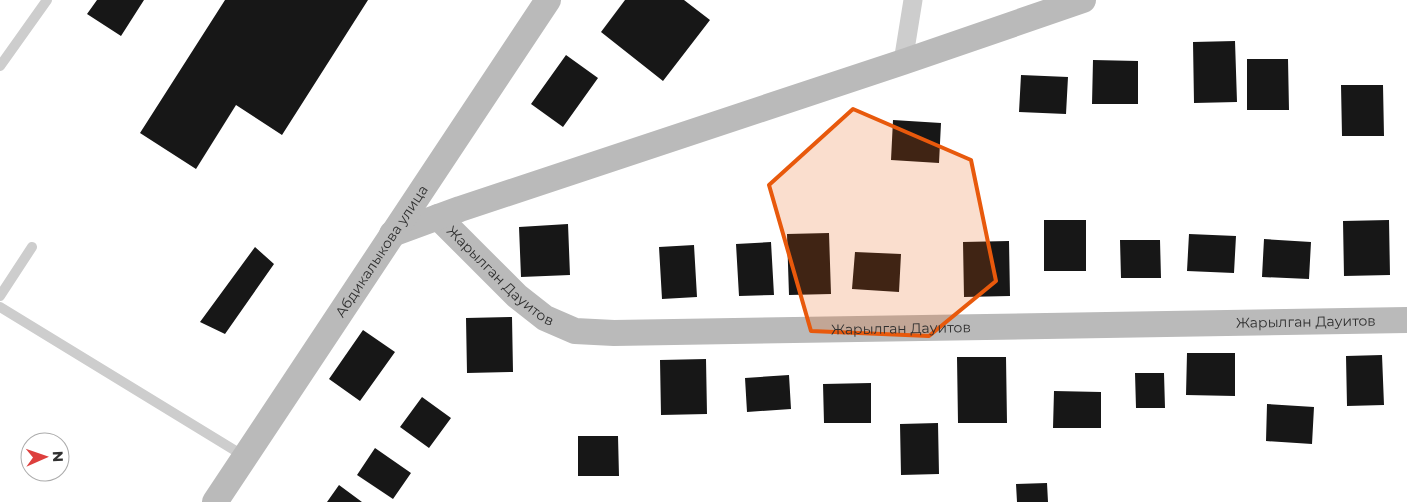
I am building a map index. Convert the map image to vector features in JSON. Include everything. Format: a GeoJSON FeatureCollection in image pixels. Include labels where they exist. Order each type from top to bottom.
{"type":"FeatureCollection","features":[{"type":"Feature","properties":{"kind":"street","name":"Абдикалыкова улица"},"geometry":{"type":"LineString","coordinates":[[214,502],[548,0]]}},
{"type":"Feature","properties":{"kind":"street"},"geometry":{"type":"LineString","coordinates":[[903,62],[913,0]]}},
{"type":"Feature","properties":{"kind":"street"},"geometry":{"type":"LineString","coordinates":[[392,234],[1082,0]]}},
{"type":"Feature","properties":{"kind":"street","name":"Жарылган Дауитов"},"geometry":{"type":"LineString","coordinates":[[438,217],[517,296],[545,318],[575,331],[624,333],[1407,320]]}},
{"type":"Feature","properties":{"kind":"lane"},"geometry":{"type":"LineString","coordinates":[[0,66],[47,0]]}},
{"type":"Feature","properties":{"kind":"lane"},"geometry":{"type":"LineString","coordinates":[[0,296],[32,248]]}},
{"type":"Feature","properties":{"kind":"lane"},"geometry":{"type":"LineString","coordinates":[[0,307],[245,456]]}},
{"type":"Feature","properties":{"kind":"highlighted area"},"geometry":{"type":"Polygon","coordinates":[[[853,109],[971,160],[996,281],[929,336],[811,331],[769,185],[853,109]]]}},
{"type":"Feature","properties":{"kind":"building"},"geometry":{"type":"Polygon","coordinates":[[[97,0],[144,0],[121,36],[87,14],[97,0]]]}},
{"type":"Feature","properties":{"kind":"building"},"geometry":{"type":"Polygon","coordinates":[[[225,0],[368,0],[282,135],[236,105],[196,169],[140,133],[225,0]]]}},
{"type":"Feature","properties":{"kind":"building"},"geometry":{"type":"Polygon","coordinates":[[[625,0],[684,0],[710,20],[663,81],[601,32],[625,0]]]}},
{"type":"Feature","properties":{"kind":"building"},"geometry":{"type":"Polygon","coordinates":[[[1235,41],[1237,102],[1194,103],[1193,42],[1235,41]]]}},
{"type":"Feature","properties":{"kind":"building"},"geometry":{"type":"Polygon","coordinates":[[[566,55],[598,78],[563,127],[531,104],[566,55]]]}},
{"type":"Feature","properties":{"kind":"building"},"geometry":{"type":"Polygon","coordinates":[[[1247,59],[1288,59],[1289,110],[1247,110],[1247,59]]]}},
{"type":"Feature","properties":{"kind":"building"},"geometry":{"type":"Polygon","coordinates":[[[1093,60],[1138,61],[1138,104],[1092,104],[1093,60]]]}},
{"type":"Feature","properties":{"kind":"building"},"geometry":{"type":"Polygon","coordinates":[[[1021,75],[1068,77],[1066,114],[1019,112],[1021,75]]]}},
{"type":"Feature","properties":{"kind":"building"},"geometry":{"type":"Polygon","coordinates":[[[1341,85],[1383,85],[1384,136],[1342,136],[1341,85]]]}},
{"type":"Feature","properties":{"kind":"building"},"geometry":{"type":"Polygon","coordinates":[[[893,120],[941,123],[939,163],[891,160],[893,120]]]}},
{"type":"Feature","properties":{"kind":"building"},"geometry":{"type":"Polygon","coordinates":[[[1044,220],[1086,220],[1086,271],[1044,271],[1044,220]]]}},
{"type":"Feature","properties":{"kind":"building"},"geometry":{"type":"Polygon","coordinates":[[[1389,220],[1390,275],[1344,276],[1343,221],[1389,220]]]}},
{"type":"Feature","properties":{"kind":"building"},"geometry":{"type":"Polygon","coordinates":[[[568,224],[570,275],[521,277],[519,227],[568,224]]]}},
{"type":"Feature","properties":{"kind":"building"},"geometry":{"type":"Polygon","coordinates":[[[829,233],[831,294],[789,295],[787,234],[829,233]]]}},
{"type":"Feature","properties":{"kind":"building"},"geometry":{"type":"Polygon","coordinates":[[[1189,234],[1236,236],[1234,273],[1187,271],[1189,234]]]}},
{"type":"Feature","properties":{"kind":"building"},"geometry":{"type":"Polygon","coordinates":[[[1264,239],[1311,242],[1309,279],[1262,277],[1264,239]]]}},
{"type":"Feature","properties":{"kind":"building"},"geometry":{"type":"Polygon","coordinates":[[[1120,240],[1160,240],[1161,278],[1121,278],[1120,240]]]}},
{"type":"Feature","properties":{"kind":"building"},"geometry":{"type":"Polygon","coordinates":[[[1009,241],[1010,296],[964,297],[963,242],[1009,241]]]}},
{"type":"Feature","properties":{"kind":"building"},"geometry":{"type":"Polygon","coordinates":[[[771,242],[774,295],[739,296],[736,244],[771,242]]]}},
{"type":"Feature","properties":{"kind":"building"},"geometry":{"type":"Polygon","coordinates":[[[694,245],[697,297],[662,299],[659,247],[694,245]]]}},
{"type":"Feature","properties":{"kind":"building"},"geometry":{"type":"Polygon","coordinates":[[[255,247],[274,264],[225,334],[200,322],[255,247]]]}},
{"type":"Feature","properties":{"kind":"building"},"geometry":{"type":"Polygon","coordinates":[[[855,252],[901,254],[899,292],[852,289],[855,252]]]}},
{"type":"Feature","properties":{"kind":"building"},"geometry":{"type":"Polygon","coordinates":[[[512,317],[513,372],[467,373],[466,318],[512,317]]]}},
{"type":"Feature","properties":{"kind":"building"},"geometry":{"type":"Polygon","coordinates":[[[363,330],[395,352],[360,401],[329,379],[363,330]]]}},
{"type":"Feature","properties":{"kind":"building"},"geometry":{"type":"Polygon","coordinates":[[[1187,353],[1235,353],[1235,396],[1186,395],[1187,353]]]}},
{"type":"Feature","properties":{"kind":"building"},"geometry":{"type":"Polygon","coordinates":[[[1382,355],[1384,405],[1347,406],[1346,356],[1382,355]]]}},
{"type":"Feature","properties":{"kind":"building"},"geometry":{"type":"Polygon","coordinates":[[[957,357],[1006,357],[1007,423],[958,423],[957,357]]]}},
{"type":"Feature","properties":{"kind":"building"},"geometry":{"type":"Polygon","coordinates":[[[706,359],[707,414],[661,415],[660,360],[706,359]]]}},
{"type":"Feature","properties":{"kind":"building"},"geometry":{"type":"Polygon","coordinates":[[[1135,373],[1164,373],[1165,408],[1136,408],[1135,373]]]}},
{"type":"Feature","properties":{"kind":"building"},"geometry":{"type":"Polygon","coordinates":[[[789,375],[791,409],[747,412],[745,378],[789,375]]]}},
{"type":"Feature","properties":{"kind":"building"},"geometry":{"type":"Polygon","coordinates":[[[871,383],[871,423],[824,423],[823,384],[871,383]]]}},
{"type":"Feature","properties":{"kind":"building"},"geometry":{"type":"Polygon","coordinates":[[[1054,391],[1101,392],[1101,428],[1053,428],[1054,391]]]}},
{"type":"Feature","properties":{"kind":"building"},"geometry":{"type":"Polygon","coordinates":[[[422,397],[451,418],[429,448],[400,427],[422,397]]]}},
{"type":"Feature","properties":{"kind":"building"},"geometry":{"type":"Polygon","coordinates":[[[1267,404],[1314,407],[1312,444],[1266,441],[1267,404]]]}},
{"type":"Feature","properties":{"kind":"building"},"geometry":{"type":"Polygon","coordinates":[[[938,423],[939,474],[901,475],[900,424],[938,423]]]}},
{"type":"Feature","properties":{"kind":"building"},"geometry":{"type":"Polygon","coordinates":[[[578,436],[618,436],[619,476],[578,476],[578,436]]]}},
{"type":"Feature","properties":{"kind":"building"},"geometry":{"type":"Polygon","coordinates":[[[375,448],[411,473],[393,499],[357,475],[375,448]]]}},
{"type":"Feature","properties":{"kind":"building"},"geometry":{"type":"Polygon","coordinates":[[[1047,483],[1048,502],[1017,502],[1016,484],[1047,483]]]}},
{"type":"Feature","properties":{"kind":"building"},"geometry":{"type":"Polygon","coordinates":[[[339,485],[362,502],[327,502],[339,485]]]}}]}
